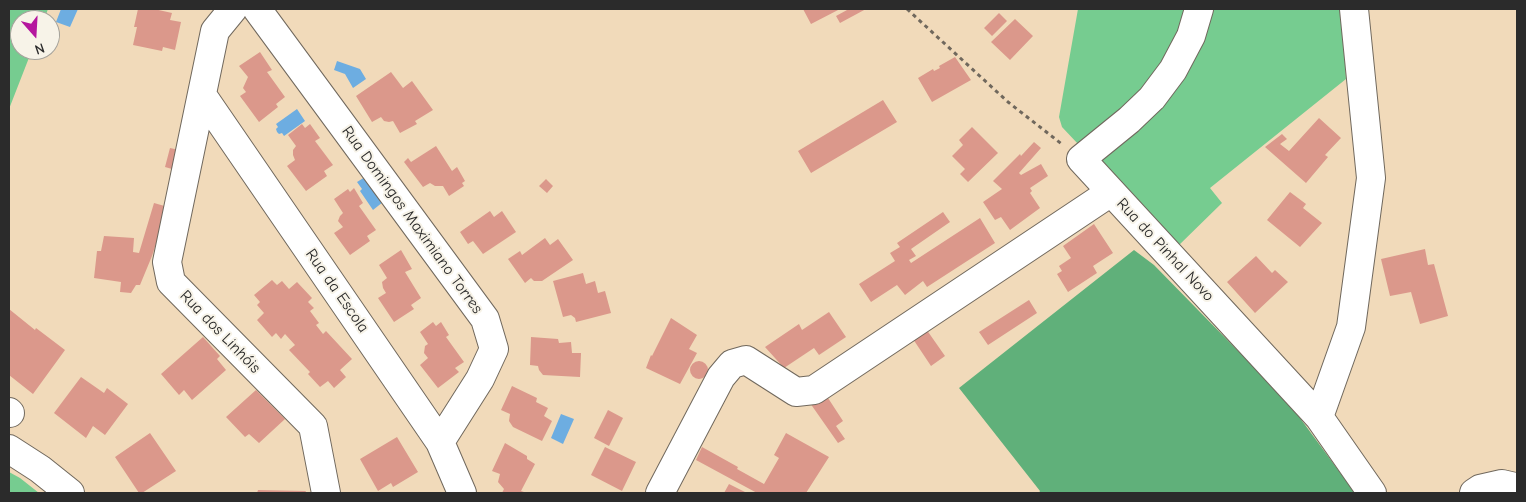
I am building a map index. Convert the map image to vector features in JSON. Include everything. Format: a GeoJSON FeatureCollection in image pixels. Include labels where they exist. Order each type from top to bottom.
{"type":"FeatureCollection","features":[{"type":"Feature","properties":{"kind":"street"},"geometry":{"type":"LineString","coordinates":[[202,95],[215,31],[233,9]]}},
{"type":"Feature","properties":{"kind":"street","name":"Rua Domingos Maximiano Torres"},"geometry":{"type":"LineString","coordinates":[[257,9],[486,319],[494,348],[480,379],[440,442]]}},
{"type":"Feature","properties":{"kind":"street"},"geometry":{"type":"LineString","coordinates":[[1081,159],[1129,120],[1152,98],[1173,70],[1191,36],[1200,9]]}},
{"type":"Feature","properties":{"kind":"street"},"geometry":{"type":"LineString","coordinates":[[1319,417],[1351,327],[1371,178],[1354,9]]}},
{"type":"Feature","properties":{"kind":"street","name":"Rua da Escola"},"geometry":{"type":"LineString","coordinates":[[202,95],[440,442],[462,493]]}},
{"type":"Feature","properties":{"kind":"street","name":"Rua dos Linhóis"},"geometry":{"type":"LineString","coordinates":[[202,95],[167,262],[171,282],[313,426],[326,493]]}},
{"type":"Feature","properties":{"kind":"street","name":"Rua do Pinhal Novo"},"geometry":{"type":"LineString","coordinates":[[1081,159],[1319,417],[1372,493]]}},
{"type":"Feature","properties":{"kind":"street"},"geometry":{"type":"LineString","coordinates":[[660,493],[721,377],[732,364],[746,360],[796,392],[814,390],[1111,192]]}},
{"type":"Feature","properties":{"kind":"street"},"geometry":{"type":"LineString","coordinates":[[9,449],[40,469],[70,493]]}},
{"type":"Feature","properties":{"kind":"street"},"geometry":{"type":"LineString","coordinates":[[1474,493],[1480,489],[1502,484],[1516,487],[1517,490]]}},
{"type":"Feature","properties":{"kind":"path"},"geometry":{"type":"LineString","coordinates":[[907,9],[1008,102],[1081,159]]}},
{"type":"Feature","properties":{"kind":"green space"},"geometry":{"type":"Polygon","coordinates":[[[9,9],[48,9],[10,10],[10,60],[28,60],[9,109],[9,9]]]}},
{"type":"Feature","properties":{"kind":"green space"},"geometry":{"type":"Polygon","coordinates":[[[1078,9],[1342,9],[1346,79],[1210,188],[1222,203],[1176,248],[1062,127],[1059,117],[1078,9]]]}},
{"type":"Feature","properties":{"kind":"green space"},"geometry":{"type":"Polygon","coordinates":[[[1134,250],[1154,265],[1289,403],[1355,493],[1039,493],[1040,491],[959,388],[1134,250]]]}},
{"type":"Feature","properties":{"kind":"green space"},"geometry":{"type":"Polygon","coordinates":[[[9,472],[20,478],[39,493],[9,493],[9,472]]]}},
{"type":"Feature","properties":{"kind":"water"},"geometry":{"type":"Polygon","coordinates":[[[61,9],[78,9],[70,27],[60,23],[61,9]]]}},
{"type":"Feature","properties":{"kind":"water"},"geometry":{"type":"Polygon","coordinates":[[[337,61],[360,69],[366,79],[353,88],[345,74],[334,70],[337,61]]]}},
{"type":"Feature","properties":{"kind":"water"},"geometry":{"type":"Polygon","coordinates":[[[297,109],[305,121],[284,136],[282,133],[279,134],[276,124],[297,109]]]}},
{"type":"Feature","properties":{"kind":"water"},"geometry":{"type":"Polygon","coordinates":[[[365,177],[383,202],[373,210],[360,191],[362,189],[357,182],[365,177]]]}},
{"type":"Feature","properties":{"kind":"water"},"geometry":{"type":"Polygon","coordinates":[[[561,414],[574,419],[563,444],[551,438],[561,414]]]}},
{"type":"Feature","properties":{"kind":"building"},"geometry":{"type":"Polygon","coordinates":[[[138,9],[154,9],[172,13],[170,20],[181,22],[175,50],[163,47],[162,51],[133,45],[138,9]]]}},
{"type":"Feature","properties":{"kind":"building"},"geometry":{"type":"Polygon","coordinates":[[[803,9],[840,9],[811,24],[803,9]]]}},
{"type":"Feature","properties":{"kind":"building"},"geometry":{"type":"Polygon","coordinates":[[[847,9],[866,9],[840,23],[836,16],[847,9]]]}},
{"type":"Feature","properties":{"kind":"building"},"geometry":{"type":"Polygon","coordinates":[[[999,13],[1007,21],[992,36],[984,28],[999,13]]]}},
{"type":"Feature","properties":{"kind":"building"},"geometry":{"type":"Polygon","coordinates":[[[1015,19],[1033,36],[1010,60],[991,42],[1015,19]]]}},
{"type":"Feature","properties":{"kind":"building"},"geometry":{"type":"Polygon","coordinates":[[[260,52],[272,70],[267,72],[285,97],[276,104],[278,107],[259,122],[240,96],[246,92],[243,88],[248,77],[239,66],[260,52]]]}},
{"type":"Feature","properties":{"kind":"building"},"geometry":{"type":"Polygon","coordinates":[[[955,57],[971,80],[932,102],[918,78],[933,69],[934,71],[940,68],[939,66],[955,57]]]}},
{"type":"Feature","properties":{"kind":"building"},"geometry":{"type":"Polygon","coordinates":[[[391,72],[403,88],[412,81],[433,110],[415,121],[417,124],[400,133],[393,121],[384,121],[381,117],[372,122],[356,96],[391,72]]]}},
{"type":"Feature","properties":{"kind":"building"},"geometry":{"type":"Polygon","coordinates":[[[883,100],[897,122],[811,173],[798,151],[883,100]]]}},
{"type":"Feature","properties":{"kind":"building"},"geometry":{"type":"Polygon","coordinates":[[[1319,118],[1341,138],[1325,155],[1328,157],[1306,183],[1265,147],[1282,134],[1287,139],[1280,144],[1289,151],[1319,118]]]}},
{"type":"Feature","properties":{"kind":"building"},"geometry":{"type":"Polygon","coordinates":[[[302,124],[305,128],[310,124],[320,138],[315,141],[333,165],[324,171],[327,176],[306,191],[287,166],[295,160],[293,150],[296,146],[288,135],[302,124]]]}},
{"type":"Feature","properties":{"kind":"building"},"geometry":{"type":"Polygon","coordinates":[[[972,127],[998,153],[968,182],[960,174],[965,169],[952,156],[963,145],[959,140],[972,127]]]}},
{"type":"Feature","properties":{"kind":"building"},"geometry":{"type":"Polygon","coordinates":[[[1034,142],[1041,148],[1019,173],[1021,175],[1041,164],[1048,176],[1030,188],[1032,191],[1030,193],[1040,208],[1010,230],[1001,217],[995,220],[983,202],[1002,189],[993,181],[1034,142]]]}},
{"type":"Feature","properties":{"kind":"building"},"geometry":{"type":"Polygon","coordinates":[[[436,146],[452,171],[457,167],[465,181],[462,183],[464,186],[449,196],[443,186],[435,186],[430,183],[423,187],[404,162],[408,158],[411,162],[436,146]]]}},
{"type":"Feature","properties":{"kind":"building"},"geometry":{"type":"Polygon","coordinates":[[[170,148],[179,150],[172,169],[165,167],[170,148]]]}},
{"type":"Feature","properties":{"kind":"building"},"geometry":{"type":"Polygon","coordinates":[[[546,179],[553,186],[547,193],[539,186],[546,179]]]}},
{"type":"Feature","properties":{"kind":"building"},"geometry":{"type":"Polygon","coordinates":[[[354,188],[363,203],[359,206],[376,230],[367,236],[370,241],[350,255],[334,233],[343,227],[338,221],[343,213],[334,199],[348,189],[350,192],[354,188]]]}},
{"type":"Feature","properties":{"kind":"building"},"geometry":{"type":"Polygon","coordinates":[[[1290,192],[1306,204],[1303,208],[1322,223],[1300,247],[1267,220],[1290,192]]]}},
{"type":"Feature","properties":{"kind":"building"},"geometry":{"type":"Polygon","coordinates":[[[154,203],[168,207],[140,285],[136,285],[131,293],[120,292],[121,282],[94,278],[97,251],[101,251],[104,236],[134,238],[133,252],[139,253],[154,203]]]}},
{"type":"Feature","properties":{"kind":"building"},"geometry":{"type":"Polygon","coordinates":[[[490,211],[494,217],[502,211],[516,232],[483,254],[473,241],[468,244],[460,232],[490,211]]]}},
{"type":"Feature","properties":{"kind":"building"},"geometry":{"type":"Polygon","coordinates":[[[943,212],[950,222],[911,249],[916,256],[909,260],[911,263],[980,218],[995,243],[927,287],[923,281],[905,295],[897,285],[871,302],[859,284],[895,261],[890,253],[900,247],[897,243],[943,212]]]}},
{"type":"Feature","properties":{"kind":"building"},"geometry":{"type":"Polygon","coordinates":[[[1094,224],[1113,253],[1093,266],[1097,273],[1068,292],[1057,274],[1062,271],[1059,266],[1071,258],[1063,246],[1094,224]]]}},
{"type":"Feature","properties":{"kind":"building"},"geometry":{"type":"Polygon","coordinates":[[[545,238],[550,245],[558,239],[573,260],[542,281],[534,281],[531,278],[525,283],[508,259],[520,251],[522,255],[545,238]]]}},
{"type":"Feature","properties":{"kind":"building"},"geometry":{"type":"Polygon","coordinates":[[[1425,249],[1428,265],[1434,264],[1448,316],[1420,324],[1411,292],[1390,296],[1381,259],[1425,249]]]}},
{"type":"Feature","properties":{"kind":"building"},"geometry":{"type":"Polygon","coordinates":[[[401,250],[412,269],[405,272],[421,298],[411,305],[414,309],[394,322],[378,298],[386,293],[382,282],[387,278],[379,265],[401,250]]]}},
{"type":"Feature","properties":{"kind":"building"},"geometry":{"type":"Polygon","coordinates":[[[1256,256],[1272,273],[1275,270],[1288,282],[1255,313],[1227,282],[1256,256]]]}},
{"type":"Feature","properties":{"kind":"building"},"geometry":{"type":"Polygon","coordinates":[[[583,273],[586,284],[595,281],[598,293],[605,291],[611,313],[576,322],[575,318],[571,315],[563,317],[553,281],[583,273]]]}},
{"type":"Feature","properties":{"kind":"building"},"geometry":{"type":"Polygon","coordinates":[[[272,280],[277,285],[282,281],[289,289],[297,282],[312,298],[308,302],[314,308],[310,311],[319,323],[316,325],[323,334],[326,331],[352,359],[340,370],[346,377],[334,388],[328,381],[320,387],[308,374],[310,372],[289,350],[295,345],[285,334],[281,339],[276,333],[272,337],[257,320],[264,313],[257,305],[260,302],[254,295],[272,280]]]}},
{"type":"Feature","properties":{"kind":"building"},"geometry":{"type":"Polygon","coordinates":[[[1029,300],[1037,313],[988,345],[979,332],[1029,300]]]}},
{"type":"Feature","properties":{"kind":"building"},"geometry":{"type":"Polygon","coordinates":[[[9,309],[35,330],[36,328],[65,350],[33,394],[9,375],[9,309]]]}},
{"type":"Feature","properties":{"kind":"building"},"geometry":{"type":"Polygon","coordinates":[[[829,312],[846,337],[819,355],[814,348],[784,368],[765,347],[799,324],[802,330],[829,312]]]}},
{"type":"Feature","properties":{"kind":"building"},"geometry":{"type":"Polygon","coordinates":[[[671,318],[697,335],[689,349],[697,353],[680,384],[646,368],[671,318]]]}},
{"type":"Feature","properties":{"kind":"building"},"geometry":{"type":"Polygon","coordinates":[[[433,322],[436,326],[441,322],[449,335],[446,337],[464,362],[455,368],[459,372],[438,388],[420,365],[428,358],[424,353],[425,346],[428,344],[420,332],[433,322]]]}},
{"type":"Feature","properties":{"kind":"building"},"geometry":{"type":"Polygon","coordinates":[[[924,326],[945,356],[931,366],[911,336],[924,326]]]}},
{"type":"Feature","properties":{"kind":"building"},"geometry":{"type":"Polygon","coordinates":[[[203,337],[220,356],[217,359],[226,370],[192,400],[184,390],[179,395],[161,374],[203,337]]]}},
{"type":"Feature","properties":{"kind":"building"},"geometry":{"type":"Polygon","coordinates":[[[531,337],[558,339],[559,343],[571,342],[572,353],[581,353],[580,377],[543,375],[538,366],[530,365],[531,337]]]}},
{"type":"Feature","properties":{"kind":"building"},"geometry":{"type":"Polygon","coordinates":[[[699,361],[705,364],[708,370],[705,376],[699,379],[693,376],[690,370],[693,364],[699,361]]]}},
{"type":"Feature","properties":{"kind":"building"},"geometry":{"type":"Polygon","coordinates":[[[81,377],[104,393],[107,388],[128,404],[105,435],[93,426],[86,438],[54,413],[81,377]]]}},
{"type":"Feature","properties":{"kind":"building"},"geometry":{"type":"Polygon","coordinates":[[[512,386],[537,398],[536,402],[548,408],[544,416],[552,421],[542,441],[513,427],[509,421],[510,414],[501,410],[512,386]]]}},
{"type":"Feature","properties":{"kind":"building"},"geometry":{"type":"Polygon","coordinates":[[[256,390],[285,419],[259,443],[249,434],[245,437],[226,417],[256,390]]]}},
{"type":"Feature","properties":{"kind":"building"},"geometry":{"type":"Polygon","coordinates":[[[820,397],[823,401],[828,398],[843,421],[836,426],[845,439],[838,443],[810,403],[820,397]]]}},
{"type":"Feature","properties":{"kind":"building"},"geometry":{"type":"Polygon","coordinates":[[[608,410],[623,418],[609,446],[594,438],[608,410]]]}},
{"type":"Feature","properties":{"kind":"building"},"geometry":{"type":"Polygon","coordinates":[[[150,433],[176,471],[142,493],[139,493],[115,457],[150,433]]]}},
{"type":"Feature","properties":{"kind":"building"},"geometry":{"type":"Polygon","coordinates":[[[786,433],[829,457],[806,493],[757,493],[696,460],[702,447],[764,484],[779,458],[774,455],[786,433]]]}},
{"type":"Feature","properties":{"kind":"building"},"geometry":{"type":"Polygon","coordinates":[[[397,437],[418,472],[393,487],[391,483],[378,491],[360,459],[397,437]]]}},
{"type":"Feature","properties":{"kind":"building"},"geometry":{"type":"Polygon","coordinates":[[[505,443],[527,456],[527,459],[535,464],[521,491],[527,493],[502,493],[504,489],[498,482],[500,474],[492,471],[505,443]]]}},
{"type":"Feature","properties":{"kind":"building"},"geometry":{"type":"Polygon","coordinates":[[[605,447],[636,462],[622,491],[591,475],[605,447]]]}},
{"type":"Feature","properties":{"kind":"building"},"geometry":{"type":"Polygon","coordinates":[[[729,484],[747,493],[724,493],[729,484]]]}},
{"type":"Feature","properties":{"kind":"building"},"geometry":{"type":"Polygon","coordinates":[[[258,490],[306,491],[305,493],[257,493],[258,490]]]}}]}
